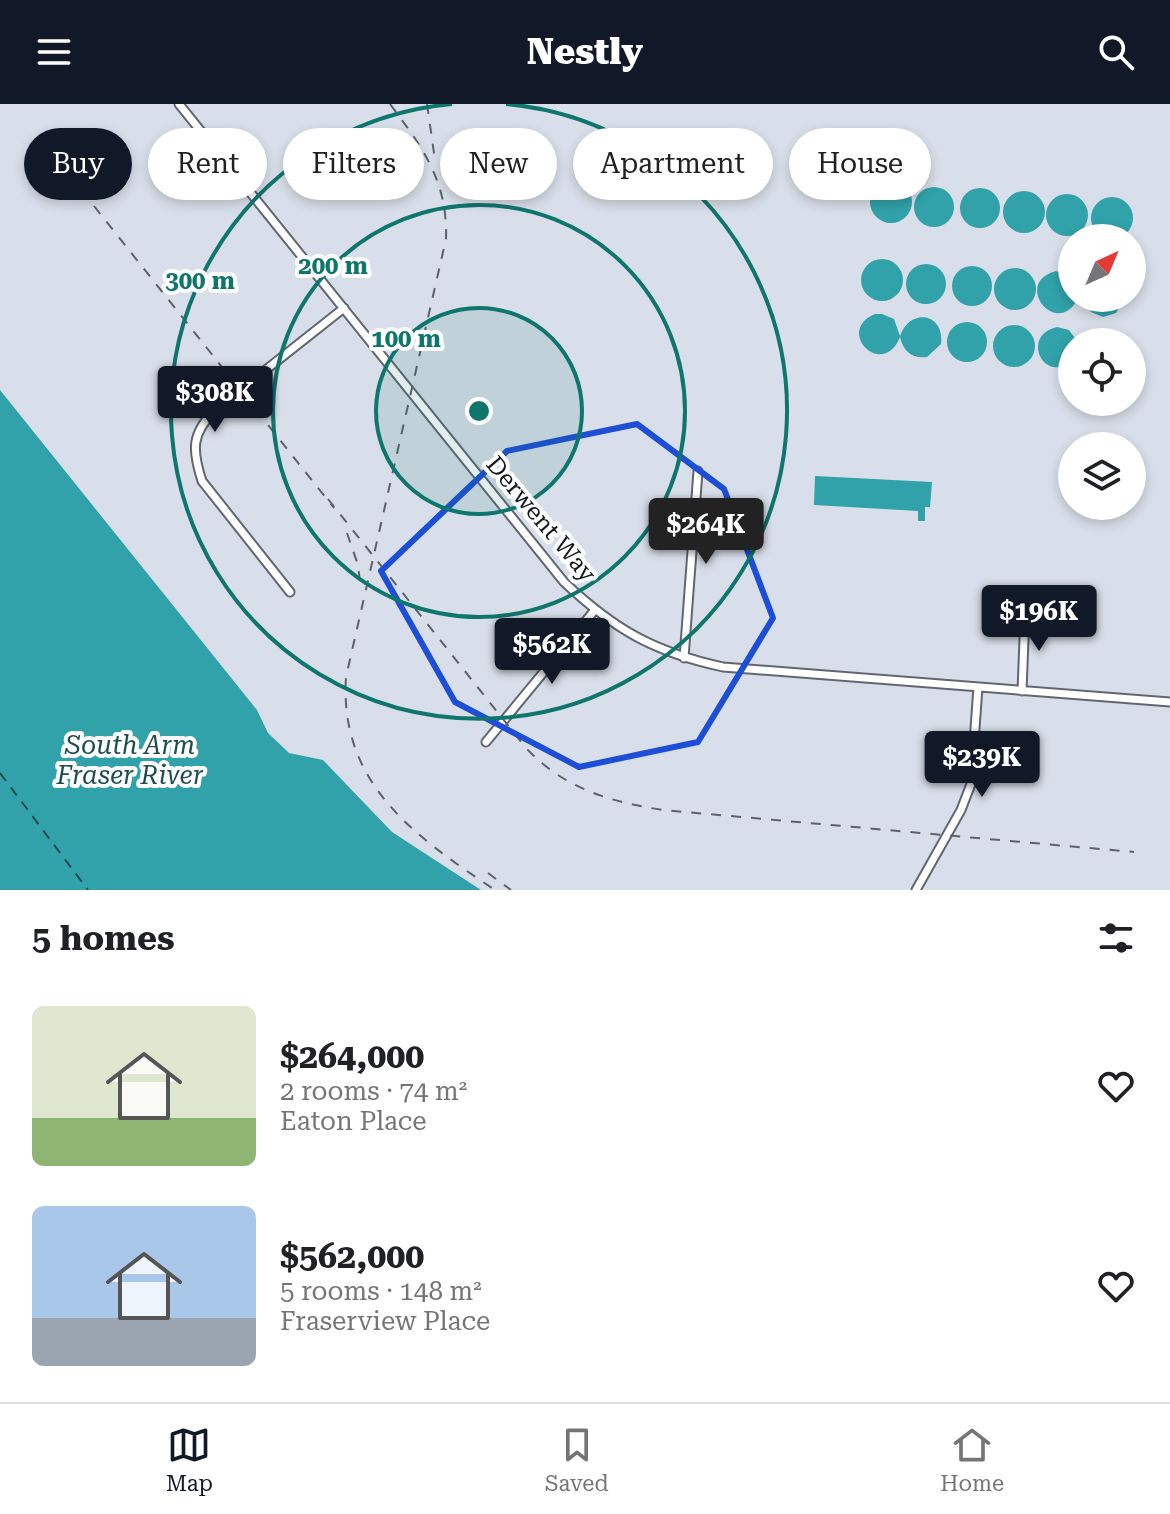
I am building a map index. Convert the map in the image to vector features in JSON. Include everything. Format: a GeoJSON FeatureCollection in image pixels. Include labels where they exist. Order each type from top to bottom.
{"type":"FeatureCollection","features":[{"type":"Feature","properties":{"kind":"street","name":"Derwent Way"},"geometry":{"type":"LineString","coordinates":[[183,105],[561,579],[594,611],[640,641],[684,658],[723,667],[1170,702]]}},
{"type":"Feature","properties":{"kind":"street"},"geometry":{"type":"LineString","coordinates":[[290,592],[202,481],[195,460],[195,440],[202,423],[215,410],[344,308]]}},
{"type":"Feature","properties":{"kind":"street"},"geometry":{"type":"LineString","coordinates":[[684,658],[698,471]]}},
{"type":"Feature","properties":{"kind":"street"},"geometry":{"type":"LineString","coordinates":[[486,742],[594,611]]}},
{"type":"Feature","properties":{"kind":"street"},"geometry":{"type":"LineString","coordinates":[[1022,691],[1025,614]]}},
{"type":"Feature","properties":{"kind":"street"},"geometry":{"type":"LineString","coordinates":[[916,890],[961,810],[971,784],[978,687]]}},
{"type":"Feature","properties":{"kind":"highlighted area"},"geometry":{"type":"Polygon","coordinates":[[[637,424],[724,489],[773,618],[698,742],[579,767],[455,702],[381,571],[507,451],[637,424]]]}},
{"type":"Feature","properties":{"kind":"water"},"geometry":{"type":"Polygon","coordinates":[[[931,187],[942,188],[953,199],[953,215],[942,226],[926,226],[915,215],[915,200],[931,200],[931,187]]]}},
{"type":"Feature","properties":{"kind":"water"},"geometry":{"type":"Polygon","coordinates":[[[980,188],[994,194],[1000,208],[994,222],[980,228],[966,222],[960,208],[966,194],[980,188]]]}},
{"type":"Feature","properties":{"kind":"water"},"geometry":{"type":"Polygon","coordinates":[[[1024,191],[1039,197],[1045,212],[1039,227],[1024,233],[1009,227],[1003,212],[1009,197],[1024,191]]]}},
{"type":"Feature","properties":{"kind":"water"},"geometry":{"type":"Polygon","coordinates":[[[1059,196],[1075,196],[1086,207],[1085,224],[1058,224],[1058,233],[1048,223],[1048,207],[1059,196]]]}},
{"type":"Feature","properties":{"kind":"water"},"geometry":{"type":"Polygon","coordinates":[[[1104,199],[1120,199],[1131,210],[1132,224],[1092,224],[1093,210],[1104,199]]]}},
{"type":"Feature","properties":{"kind":"water"},"geometry":{"type":"Polygon","coordinates":[[[870,200],[912,200],[906,217],[891,223],[876,217],[870,202],[870,200]]]}},
{"type":"Feature","properties":{"kind":"water"},"geometry":{"type":"Polygon","coordinates":[[[882,259],[897,265],[903,280],[897,295],[882,301],[867,295],[861,280],[867,265],[882,259]]]}},
{"type":"Feature","properties":{"kind":"water"},"geometry":{"type":"Polygon","coordinates":[[[926,264],[940,270],[946,284],[940,298],[926,304],[912,298],[906,284],[912,270],[926,264]]]}},
{"type":"Feature","properties":{"kind":"water"},"geometry":{"type":"Polygon","coordinates":[[[972,266],[986,272],[992,286],[986,300],[972,306],[958,300],[952,286],[958,272],[972,266]]]}},
{"type":"Feature","properties":{"kind":"water"},"geometry":{"type":"Polygon","coordinates":[[[1015,268],[1030,274],[1036,289],[1030,304],[1015,310],[1000,304],[994,289],[1000,274],[1015,268]]]}},
{"type":"Feature","properties":{"kind":"water"},"geometry":{"type":"Polygon","coordinates":[[[1058,272],[1058,312],[1062,312],[1060,313],[1050,311],[1038,296],[1038,286],[1043,277],[1058,272]]]}},
{"type":"Feature","properties":{"kind":"water"},"geometry":{"type":"Polygon","coordinates":[[[1091,312],[1117,312],[1116,313],[1103,317],[1091,312]]]}},
{"type":"Feature","properties":{"kind":"water"},"geometry":{"type":"Polygon","coordinates":[[[875,314],[894,319],[900,336],[911,321],[918,318],[932,320],[941,334],[941,344],[927,357],[917,357],[906,350],[900,337],[892,349],[883,354],[874,353],[860,340],[859,331],[864,322],[875,314]]]}},
{"type":"Feature","properties":{"kind":"water"},"geometry":{"type":"Polygon","coordinates":[[[967,322],[981,328],[987,342],[981,356],[967,362],[953,356],[947,342],[953,328],[967,322]]]}},
{"type":"Feature","properties":{"kind":"water"},"geometry":{"type":"Polygon","coordinates":[[[1014,325],[1029,331],[1035,346],[1029,361],[1014,367],[999,361],[993,346],[999,331],[1014,325]]]}},
{"type":"Feature","properties":{"kind":"water"},"geometry":{"type":"Polygon","coordinates":[[[1057,327],[1061,328],[1058,328],[1058,367],[1052,367],[1040,355],[1040,339],[1057,327]]]}},
{"type":"Feature","properties":{"kind":"water","name":"South Arm Fraser River"},"geometry":{"type":"Polygon","coordinates":[[[0,390],[257,710],[268,733],[289,753],[323,760],[392,832],[481,890],[0,890],[0,390]]]}},
{"type":"Feature","properties":{"kind":"water"},"geometry":{"type":"Polygon","coordinates":[[[815,476],[932,482],[930,507],[925,507],[925,521],[918,521],[918,511],[814,505],[815,476]]]}},
{"type":"Feature","properties":{"kind":"ferry route"},"geometry":{"type":"LineString","coordinates":[[0,773],[88,890]]}},
{"type":"Feature","properties":{"kind":"railway"},"geometry":{"type":"LineString","coordinates":[[390,104],[423,151],[438,183],[446,219],[446,239],[346,677],[347,714],[355,747],[369,777],[388,803],[410,827],[437,849],[495,890]]}},
{"type":"Feature","properties":{"kind":"railway"},"geometry":{"type":"LineString","coordinates":[[427,104],[435,160]]}},
{"type":"Feature","properties":{"kind":"railway"},"geometry":{"type":"LineString","coordinates":[[94,206],[334,508]]}},
{"type":"Feature","properties":{"kind":"railway"},"geometry":{"type":"LineString","coordinates":[[328,499],[526,748],[540,762],[588,791],[624,803],[663,810],[1134,852]]}},
{"type":"Feature","properties":{"kind":"railway"},"geometry":{"type":"LineString","coordinates":[[347,533],[358,565],[361,591]]}},
{"type":"Feature","properties":{"kind":"railway"},"geometry":{"type":"LineString","coordinates":[[488,873],[511,890]]}}]}
